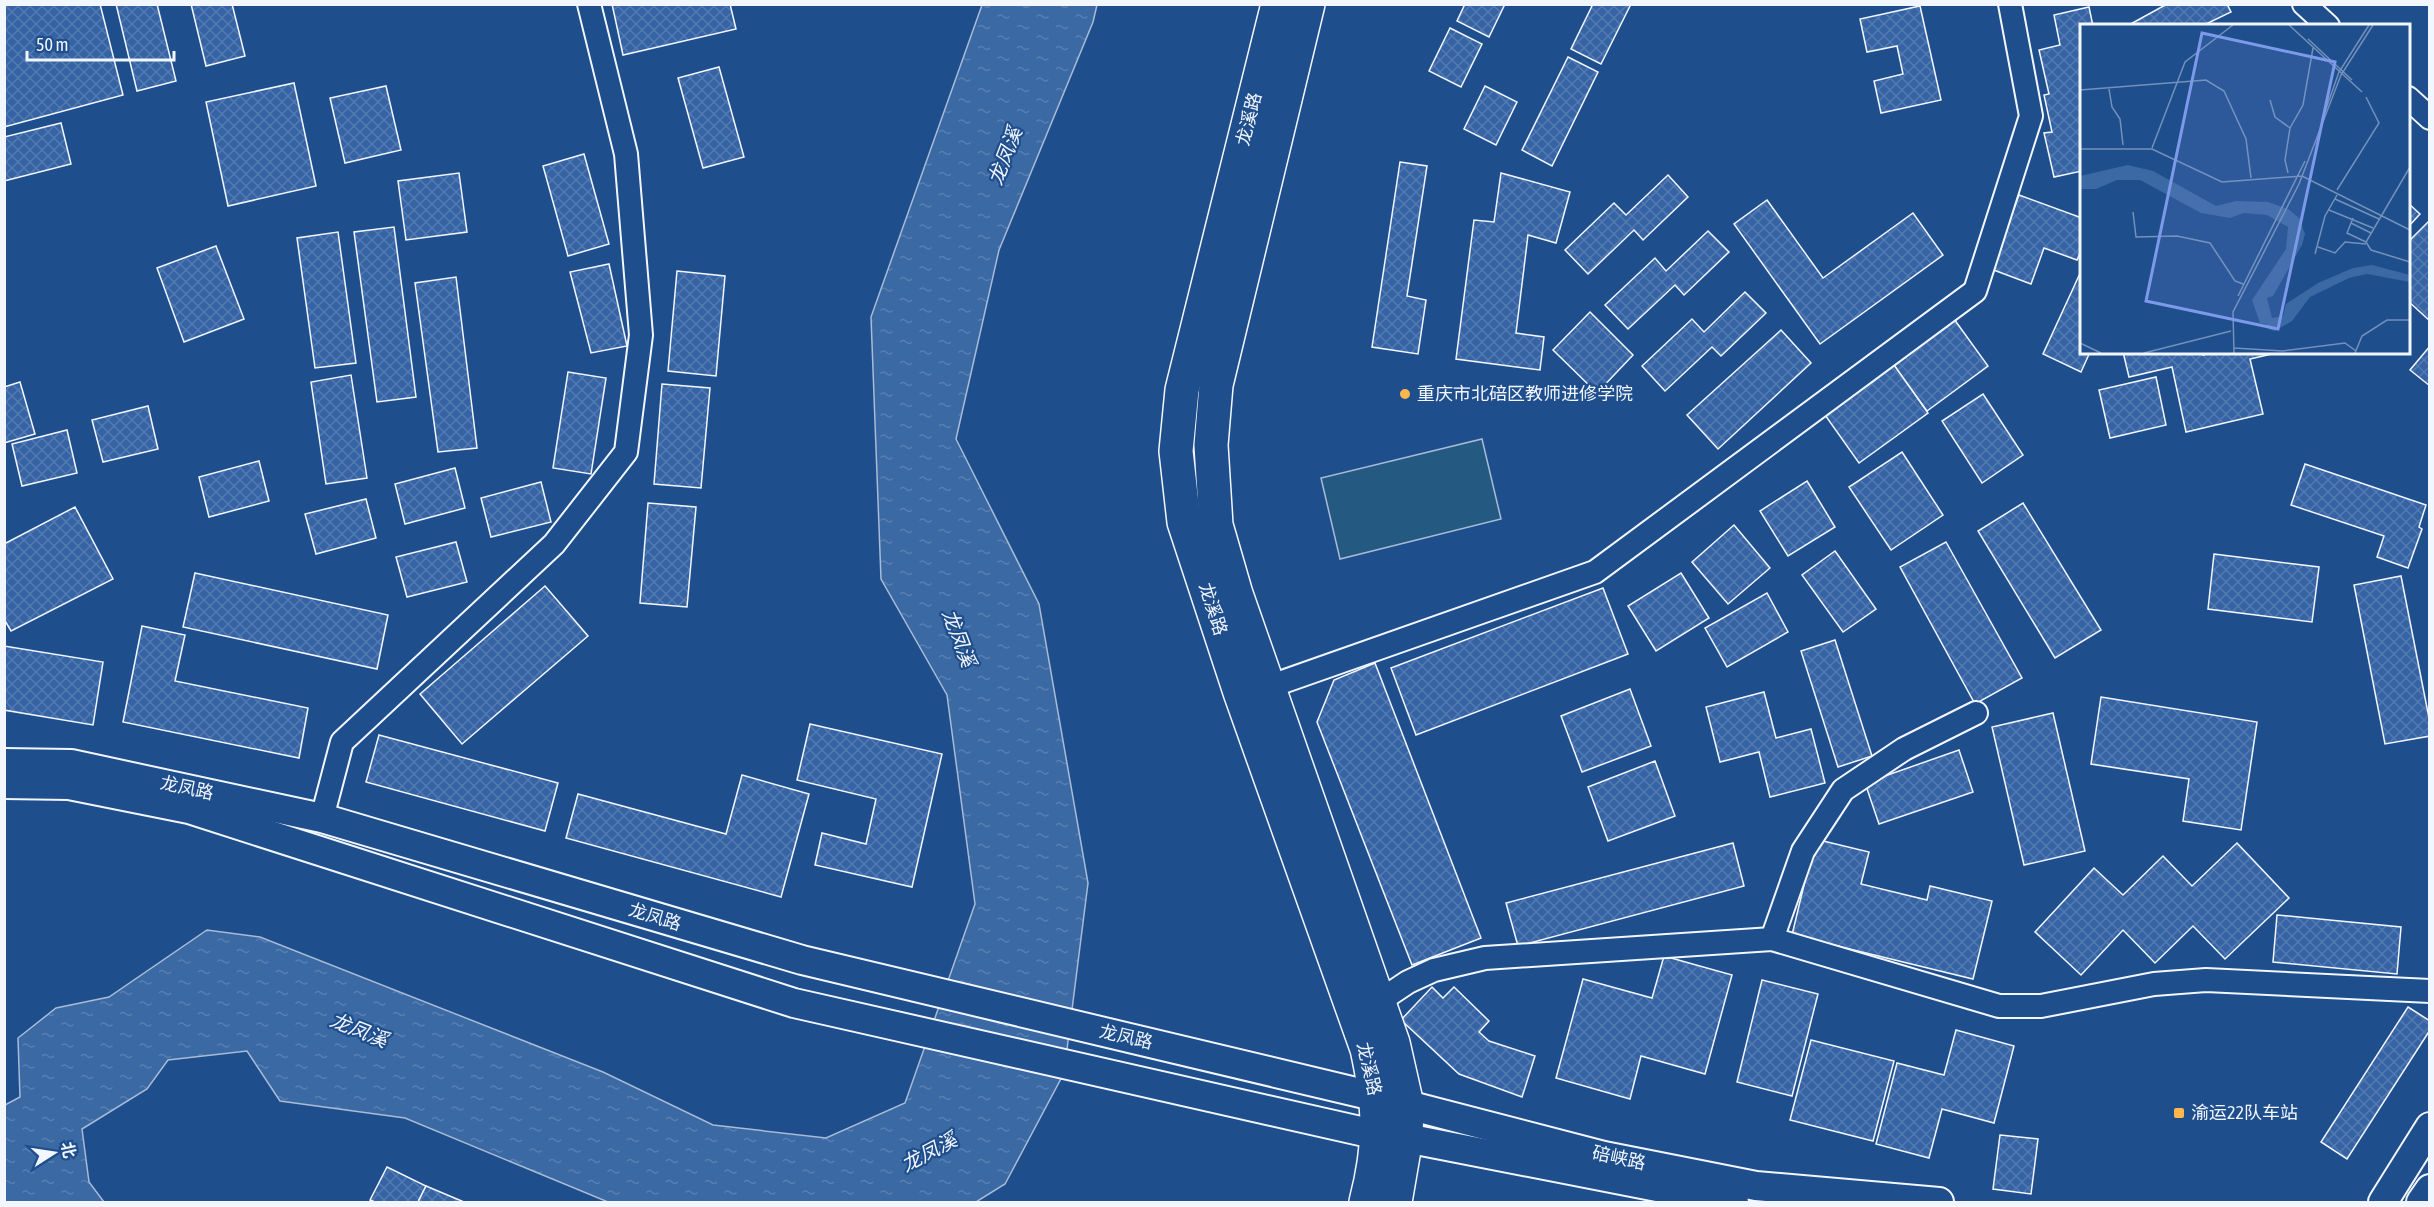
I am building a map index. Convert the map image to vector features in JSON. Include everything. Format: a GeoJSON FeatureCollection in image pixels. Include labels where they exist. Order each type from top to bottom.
{"type":"FeatureCollection","features":[{"type":"Feature","properties":{"kind":"highway","name":"龙溪路"},"geometry":{"type":"LineString","coordinates":[[1278,4],[1182,390],[1176,450],[1184,522],[1241,695],[1367,1050],[1392,1101]]}},
{"type":"Feature","properties":{"kind":"highway","name":"龙溪路"},"geometry":{"type":"LineString","coordinates":[[1308,4],[1215,385],[1211,445],[1216,525],[1236,594],[1393,1043],[1392,1137],[1395,1203]]}},
{"type":"Feature","properties":{"kind":"highway","name":"龙溪路"},"geometry":{"type":"LineString","coordinates":[[1366,1203],[1392,1137]]}},
{"type":"Feature","properties":{"kind":"main road","name":"龙凤路"},"geometry":{"type":"LineString","coordinates":[[4,763],[71,764],[322,818],[802,960],[1305,1079]]}},
{"type":"Feature","properties":{"kind":"main road","name":"龙凤路"},"geometry":{"type":"LineString","coordinates":[[4,784],[69,785],[189,809],[794,1003],[1297,1118]]}},
{"type":"Feature","properties":{"kind":"main road","name":"碚峡路"},"geometry":{"type":"LineString","coordinates":[[1305,1079],[1604,1156],[1756,1186],[1939,1203]]}},
{"type":"Feature","properties":{"kind":"main road","name":"碚峡路"},"geometry":{"type":"LineString","coordinates":[[1297,1118],[1734,1203]]}},
{"type":"Feature","properties":{"kind":"main road"},"geometry":{"type":"LineString","coordinates":[[2383,1203],[2430,1127]]}},
{"type":"Feature","properties":{"kind":"main road"},"geometry":{"type":"LineString","coordinates":[[2421,1203],[2430,1189]]}},
{"type":"Feature","properties":{"kind":"street"},"geometry":{"type":"LineString","coordinates":[[322,818],[342,742],[554,544],[626,452],[641,335],[637,278],[626,154],[589,4]]}},
{"type":"Feature","properties":{"kind":"street"},"geometry":{"type":"LineString","coordinates":[[1268,687],[1595,572],[1975,291],[2031,117],[2010,4]]}},
{"type":"Feature","properties":{"kind":"street"},"geometry":{"type":"LineString","coordinates":[[2304,4],[2326,24]]}},
{"type":"Feature","properties":{"kind":"street"},"geometry":{"type":"LineString","coordinates":[[2410,99],[2430,118]]}},
{"type":"Feature","properties":{"kind":"street"},"geometry":{"type":"LineString","coordinates":[[1772,939],[1803,851],[1843,790],[1904,749],[1976,713]]}},
{"type":"Feature","properties":{"kind":"street"},"geometry":{"type":"LineString","coordinates":[[1378,1002],[1408,982],[1434,970],[1485,958],[1772,939],[1999,1006],[2041,1006],[2154,984],[2206,980],[2430,991]]}},
{"type":"Feature","properties":{"kind":"shaded area"},"geometry":{"type":"Polygon","coordinates":[[[1482,439],[1501,519],[1340,559],[1321,478],[1482,439]]]}},
{"type":"Feature","properties":{"kind":"water","name":"龙凤溪"},"geometry":{"type":"Polygon","coordinates":[[[982,5],[1097,5],[1093,22],[999,250],[956,439],[1039,604],[1088,883],[1064,1073],[1005,1184],[976,1202],[608,1202],[405,1118],[280,1101],[247,1051],[168,1060],[147,1089],[82,1129],[89,1182],[104,1202],[5,1202],[5,1105],[20,1097],[18,1038],[56,1008],[109,997],[207,930],[260,937],[603,1072],[713,1125],[826,1138],[905,1103],[975,904],[947,695],[881,579],[871,317],[982,5]]]}},
{"type":"Feature","properties":{"kind":"building"},"geometry":{"type":"Polygon","coordinates":[[[4,4],[100,4],[123,95],[4,127],[4,4]]]}},
{"type":"Feature","properties":{"kind":"building"},"geometry":{"type":"Polygon","coordinates":[[[116,4],[157,4],[176,81],[137,91],[116,4]]]}},
{"type":"Feature","properties":{"kind":"building"},"geometry":{"type":"Polygon","coordinates":[[[191,4],[232,4],[245,56],[206,66],[191,4]]]}},
{"type":"Feature","properties":{"kind":"building"},"geometry":{"type":"Polygon","coordinates":[[[612,4],[730,4],[736,29],[623,55],[612,4]]]}},
{"type":"Feature","properties":{"kind":"building"},"geometry":{"type":"Polygon","coordinates":[[[1465,4],[1505,4],[1489,37],[1457,21],[1465,4]]]}},
{"type":"Feature","properties":{"kind":"building"},"geometry":{"type":"Polygon","coordinates":[[[1593,4],[1631,4],[1601,64],[1571,49],[1593,4]]]}},
{"type":"Feature","properties":{"kind":"building"},"geometry":{"type":"Polygon","coordinates":[[[2167,4],[2227,4],[2231,12],[2206,24],[2131,24],[2167,4]]]}},
{"type":"Feature","properties":{"kind":"building"},"geometry":{"type":"Polygon","coordinates":[[[1920,6],[1941,100],[1881,113],[1874,81],[1903,74],[1897,46],[1867,52],[1860,19],[1920,6]]]}},
{"type":"Feature","properties":{"kind":"building"},"geometry":{"type":"Polygon","coordinates":[[[2089,7],[2093,24],[2080,24],[2080,171],[2054,177],[2044,133],[2052,132],[2044,95],[2049,94],[2039,50],[2060,45],[2054,15],[2089,7]]]}},
{"type":"Feature","properties":{"kind":"building"},"geometry":{"type":"Polygon","coordinates":[[[1450,28],[1482,44],[1461,87],[1429,71],[1450,28]]]}},
{"type":"Feature","properties":{"kind":"building"},"geometry":{"type":"Polygon","coordinates":[[[1568,57],[1598,72],[1552,166],[1522,150],[1568,57]]]}},
{"type":"Feature","properties":{"kind":"building"},"geometry":{"type":"Polygon","coordinates":[[[719,67],[744,157],[703,168],[678,78],[719,67]]]}},
{"type":"Feature","properties":{"kind":"building"},"geometry":{"type":"Polygon","coordinates":[[[294,83],[316,186],[228,206],[206,102],[294,83]]]}},
{"type":"Feature","properties":{"kind":"building"},"geometry":{"type":"Polygon","coordinates":[[[386,86],[401,150],[345,163],[330,98],[386,86]]]}},
{"type":"Feature","properties":{"kind":"building"},"geometry":{"type":"Polygon","coordinates":[[[1485,86],[1517,102],[1496,145],[1464,129],[1485,86]]]}},
{"type":"Feature","properties":{"kind":"building"},"geometry":{"type":"Polygon","coordinates":[[[61,123],[71,164],[4,181],[4,137],[61,123]]]}},
{"type":"Feature","properties":{"kind":"building"},"geometry":{"type":"Polygon","coordinates":[[[584,154],[609,244],[568,256],[543,166],[584,154]]]}},
{"type":"Feature","properties":{"kind":"building"},"geometry":{"type":"Polygon","coordinates":[[[1400,162],[1427,166],[1407,296],[1426,300],[1418,354],[1372,347],[1400,162]]]}},
{"type":"Feature","properties":{"kind":"building"},"geometry":{"type":"Polygon","coordinates":[[[459,173],[467,232],[406,240],[398,181],[459,173]]]}},
{"type":"Feature","properties":{"kind":"building"},"geometry":{"type":"Polygon","coordinates":[[[1501,173],[1570,192],[1556,243],[1528,235],[1516,333],[1544,337],[1540,370],[1456,359],[1474,220],[1494,222],[1501,173]]]}},
{"type":"Feature","properties":{"kind":"building"},"geometry":{"type":"Polygon","coordinates":[[[1668,175],[1688,197],[1643,240],[1634,230],[1588,274],[1565,250],[1614,203],[1626,215],[1668,175]]]}},
{"type":"Feature","properties":{"kind":"building"},"geometry":{"type":"Polygon","coordinates":[[[2019,195],[2080,217],[2080,253],[2077,260],[2044,248],[2031,284],[1991,269],[2019,195]]]}},
{"type":"Feature","properties":{"kind":"building"},"geometry":{"type":"Polygon","coordinates":[[[1767,200],[1823,278],[1913,213],[1943,255],[1820,344],[1734,224],[1767,200]]]}},
{"type":"Feature","properties":{"kind":"building"},"geometry":{"type":"Polygon","coordinates":[[[2410,205],[2420,214],[2410,225],[2410,205]]]}},
{"type":"Feature","properties":{"kind":"building"},"geometry":{"type":"Polygon","coordinates":[[[2430,220],[2430,321],[2410,303],[2410,240],[2430,220]]]}},
{"type":"Feature","properties":{"kind":"building"},"geometry":{"type":"Polygon","coordinates":[[[394,227],[416,397],[377,402],[354,232],[394,227]]]}},
{"type":"Feature","properties":{"kind":"building"},"geometry":{"type":"Polygon","coordinates":[[[1708,231],[1729,252],[1684,295],[1675,285],[1628,329],[1605,305],[1655,258],[1666,271],[1708,231]]]}},
{"type":"Feature","properties":{"kind":"building"},"geometry":{"type":"Polygon","coordinates":[[[338,232],[356,363],[315,368],[297,238],[338,232]]]}},
{"type":"Feature","properties":{"kind":"building"},"geometry":{"type":"Polygon","coordinates":[[[216,246],[244,319],[184,342],[157,268],[216,246]]]}},
{"type":"Feature","properties":{"kind":"building"},"geometry":{"type":"Polygon","coordinates":[[[609,264],[627,346],[591,353],[570,272],[609,264]]]}},
{"type":"Feature","properties":{"kind":"building"},"geometry":{"type":"Polygon","coordinates":[[[677,271],[725,276],[716,376],[668,371],[677,271]]]}},
{"type":"Feature","properties":{"kind":"building"},"geometry":{"type":"Polygon","coordinates":[[[2080,273],[2080,354],[2089,354],[2081,372],[2043,354],[2080,273]]]}},
{"type":"Feature","properties":{"kind":"building"},"geometry":{"type":"Polygon","coordinates":[[[456,277],[477,448],[438,452],[415,283],[456,277]]]}},
{"type":"Feature","properties":{"kind":"building"},"geometry":{"type":"Polygon","coordinates":[[[1745,292],[1766,313],[1721,356],[1712,347],[1665,391],[1642,366],[1692,319],[1704,332],[1745,292]]]}},
{"type":"Feature","properties":{"kind":"building"},"geometry":{"type":"Polygon","coordinates":[[[1590,312],[1633,355],[1597,393],[1553,350],[1590,312]]]}},
{"type":"Feature","properties":{"kind":"building"},"geometry":{"type":"Polygon","coordinates":[[[1954,319],[1988,366],[1927,411],[1893,364],[1954,319]]]}},
{"type":"Feature","properties":{"kind":"building"},"geometry":{"type":"Polygon","coordinates":[[[1781,330],[1811,363],[1718,449],[1687,415],[1781,330]]]}},
{"type":"Feature","properties":{"kind":"building"},"geometry":{"type":"Polygon","coordinates":[[[2430,346],[2430,386],[2410,370],[2430,346]]]}},
{"type":"Feature","properties":{"kind":"building"},"geometry":{"type":"Polygon","coordinates":[[[2123,354],[2272,354],[2250,359],[2263,414],[2186,432],[2172,367],[2129,377],[2123,354]]]}},
{"type":"Feature","properties":{"kind":"building"},"geometry":{"type":"Polygon","coordinates":[[[1894,365],[1928,413],[1859,463],[1825,415],[1894,365]]]}},
{"type":"Feature","properties":{"kind":"building"},"geometry":{"type":"Polygon","coordinates":[[[568,372],[606,378],[591,474],[553,468],[568,372]]]}},
{"type":"Feature","properties":{"kind":"building"},"geometry":{"type":"Polygon","coordinates":[[[351,375],[367,478],[326,484],[311,382],[351,375]]]}},
{"type":"Feature","properties":{"kind":"building"},"geometry":{"type":"Polygon","coordinates":[[[2156,377],[2166,425],[2110,438],[2099,390],[2156,377]]]}},
{"type":"Feature","properties":{"kind":"building"},"geometry":{"type":"Polygon","coordinates":[[[20,382],[35,434],[4,443],[4,387],[20,382]]]}},
{"type":"Feature","properties":{"kind":"building"},"geometry":{"type":"Polygon","coordinates":[[[662,384],[710,388],[701,488],[654,484],[662,384]]]}},
{"type":"Feature","properties":{"kind":"building"},"geometry":{"type":"Polygon","coordinates":[[[1983,394],[2023,455],[1982,483],[1942,421],[1983,394]]]}},
{"type":"Feature","properties":{"kind":"building"},"geometry":{"type":"Polygon","coordinates":[[[148,406],[158,449],[103,462],[92,420],[148,406]]]}},
{"type":"Feature","properties":{"kind":"building"},"geometry":{"type":"Polygon","coordinates":[[[67,430],[77,473],[22,486],[12,444],[67,430]]]}},
{"type":"Feature","properties":{"kind":"building"},"geometry":{"type":"Polygon","coordinates":[[[1902,452],[1943,515],[1891,550],[1849,487],[1902,452]]]}},
{"type":"Feature","properties":{"kind":"building"},"geometry":{"type":"Polygon","coordinates":[[[259,461],[269,501],[209,517],[199,477],[259,461]]]}},
{"type":"Feature","properties":{"kind":"building"},"geometry":{"type":"Polygon","coordinates":[[[2305,464],[2426,505],[2419,527],[2422,529],[2408,568],[2377,557],[2384,536],[2291,505],[2305,464]]]}},
{"type":"Feature","properties":{"kind":"building"},"geometry":{"type":"Polygon","coordinates":[[[455,468],[465,508],[405,524],[395,484],[455,468]]]}},
{"type":"Feature","properties":{"kind":"building"},"geometry":{"type":"Polygon","coordinates":[[[1807,481],[1835,527],[1788,556],[1760,511],[1807,481]]]}},
{"type":"Feature","properties":{"kind":"building"},"geometry":{"type":"Polygon","coordinates":[[[541,482],[551,522],[491,537],[481,498],[541,482]]]}},
{"type":"Feature","properties":{"kind":"building"},"geometry":{"type":"Polygon","coordinates":[[[366,499],[376,538],[316,554],[305,514],[366,499]]]}},
{"type":"Feature","properties":{"kind":"building"},"geometry":{"type":"Polygon","coordinates":[[[648,503],[696,507],[687,607],[640,603],[648,503]]]}},
{"type":"Feature","properties":{"kind":"building"},"geometry":{"type":"Polygon","coordinates":[[[2023,503],[2101,630],[2055,658],[1978,531],[2023,503]]]}},
{"type":"Feature","properties":{"kind":"building"},"geometry":{"type":"Polygon","coordinates":[[[75,507],[113,579],[11,631],[4,619],[4,544],[75,507]]]}},
{"type":"Feature","properties":{"kind":"building"},"geometry":{"type":"Polygon","coordinates":[[[1734,525],[1770,568],[1728,604],[1692,562],[1734,525]]]}},
{"type":"Feature","properties":{"kind":"building"},"geometry":{"type":"Polygon","coordinates":[[[456,542],[467,582],[407,597],[396,557],[456,542]]]}},
{"type":"Feature","properties":{"kind":"building"},"geometry":{"type":"Polygon","coordinates":[[[1946,542],[2022,678],[1975,704],[1900,567],[1946,542]]]}},
{"type":"Feature","properties":{"kind":"building"},"geometry":{"type":"Polygon","coordinates":[[[1835,551],[1876,609],[1843,632],[1802,575],[1835,551]]]}},
{"type":"Feature","properties":{"kind":"building"},"geometry":{"type":"Polygon","coordinates":[[[2214,554],[2319,567],[2312,622],[2208,609],[2214,554]]]}},
{"type":"Feature","properties":{"kind":"building"},"geometry":{"type":"Polygon","coordinates":[[[195,573],[388,615],[377,669],[183,627],[195,573]]]}},
{"type":"Feature","properties":{"kind":"building"},"geometry":{"type":"Polygon","coordinates":[[[1681,573],[1709,618],[1656,651],[1628,606],[1681,573]]]}},
{"type":"Feature","properties":{"kind":"building"},"geometry":{"type":"Polygon","coordinates":[[[2401,576],[2430,723],[2430,736],[2385,744],[2354,585],[2401,576]]]}},
{"type":"Feature","properties":{"kind":"building"},"geometry":{"type":"Polygon","coordinates":[[[545,586],[588,636],[462,744],[420,694],[545,586]]]}},
{"type":"Feature","properties":{"kind":"building"},"geometry":{"type":"Polygon","coordinates":[[[1603,588],[1628,654],[1416,735],[1391,668],[1603,588]]]}},
{"type":"Feature","properties":{"kind":"building"},"geometry":{"type":"Polygon","coordinates":[[[1767,593],[1788,632],[1727,667],[1705,628],[1767,593]]]}},
{"type":"Feature","properties":{"kind":"building"},"geometry":{"type":"Polygon","coordinates":[[[142,626],[185,635],[175,681],[308,708],[299,758],[123,722],[142,626]]]}},
{"type":"Feature","properties":{"kind":"building"},"geometry":{"type":"Polygon","coordinates":[[[1835,640],[1872,756],[1838,767],[1801,651],[1835,640]]]}},
{"type":"Feature","properties":{"kind":"building"},"geometry":{"type":"Polygon","coordinates":[[[4,646],[103,662],[93,725],[4,710],[4,646]]]}},
{"type":"Feature","properties":{"kind":"building"},"geometry":{"type":"Polygon","coordinates":[[[1375,663],[1481,938],[1412,965],[1317,722],[1334,680],[1375,663]]]}},
{"type":"Feature","properties":{"kind":"building"},"geometry":{"type":"Polygon","coordinates":[[[1630,689],[1651,746],[1582,772],[1561,716],[1630,689]]]}},
{"type":"Feature","properties":{"kind":"building"},"geometry":{"type":"Polygon","coordinates":[[[1764,692],[1776,738],[1811,729],[1825,783],[1770,797],[1759,752],[1720,762],[1706,707],[1764,692]]]}},
{"type":"Feature","properties":{"kind":"building"},"geometry":{"type":"Polygon","coordinates":[[[2101,697],[2257,722],[2241,830],[2183,821],[2189,779],[2091,764],[2101,697]]]}},
{"type":"Feature","properties":{"kind":"building"},"geometry":{"type":"Polygon","coordinates":[[[2053,713],[2085,851],[2024,865],[1992,727],[2053,713]]]}},
{"type":"Feature","properties":{"kind":"building"},"geometry":{"type":"Polygon","coordinates":[[[810,724],[942,754],[912,887],[815,865],[822,833],[866,844],[876,799],[797,780],[810,724]]]}},
{"type":"Feature","properties":{"kind":"building"},"geometry":{"type":"Polygon","coordinates":[[[379,735],[558,783],[545,831],[366,782],[379,735]]]}},
{"type":"Feature","properties":{"kind":"building"},"geometry":{"type":"Polygon","coordinates":[[[1959,750],[1973,792],[1879,824],[1865,783],[1959,750]]]}},
{"type":"Feature","properties":{"kind":"building"},"geometry":{"type":"Polygon","coordinates":[[[1655,761],[1675,816],[1608,841],[1588,787],[1655,761]]]}},
{"type":"Feature","properties":{"kind":"building"},"geometry":{"type":"Polygon","coordinates":[[[742,775],[809,794],[781,897],[566,838],[578,794],[726,834],[742,775]]]}},
{"type":"Feature","properties":{"kind":"building"},"geometry":{"type":"Polygon","coordinates":[[[1815,839],[1869,852],[1861,884],[1927,900],[1930,886],[1992,901],[1973,979],[1792,935],[1815,839]]]}},
{"type":"Feature","properties":{"kind":"building"},"geometry":{"type":"Polygon","coordinates":[[[1733,843],[1744,886],[1518,946],[1506,903],[1733,843]]]}},
{"type":"Feature","properties":{"kind":"building"},"geometry":{"type":"Polygon","coordinates":[[[2237,843],[2289,898],[2225,959],[2193,926],[2155,963],[2123,930],[2081,975],[2035,932],[2094,868],[2123,895],[2163,856],[2192,886],[2237,843]]]}},
{"type":"Feature","properties":{"kind":"building"},"geometry":{"type":"Polygon","coordinates":[[[2277,915],[2401,927],[2397,974],[2273,962],[2277,915]]]}},
{"type":"Feature","properties":{"kind":"building"},"geometry":{"type":"Polygon","coordinates":[[[1664,956],[1732,975],[1705,1074],[1641,1056],[1630,1099],[1556,1078],[1583,979],[1652,998],[1664,956]]]}},
{"type":"Feature","properties":{"kind":"building"},"geometry":{"type":"Polygon","coordinates":[[[1762,980],[1818,994],[1792,1096],[1737,1082],[1762,980]]]}},
{"type":"Feature","properties":{"kind":"building"},"geometry":{"type":"Polygon","coordinates":[[[1432,987],[1443,998],[1454,987],[1489,1021],[1479,1032],[1489,1041],[1535,1056],[1522,1097],[1459,1074],[1401,1020],[1432,987]]]}},
{"type":"Feature","properties":{"kind":"building"},"geometry":{"type":"Polygon","coordinates":[[[2408,1007],[2430,1021],[2430,1030],[2347,1159],[2321,1142],[2408,1007]]]}},
{"type":"Feature","properties":{"kind":"building"},"geometry":{"type":"Polygon","coordinates":[[[1956,1030],[2014,1046],[1994,1123],[1942,1109],[1929,1158],[1876,1144],[1897,1063],[1944,1075],[1956,1030]]]}},
{"type":"Feature","properties":{"kind":"building"},"geometry":{"type":"Polygon","coordinates":[[[1811,1040],[1894,1061],[1873,1141],[1790,1120],[1811,1040]]]}},
{"type":"Feature","properties":{"kind":"building"},"geometry":{"type":"Polygon","coordinates":[[[2000,1135],[2038,1139],[2031,1194],[1993,1189],[2000,1135]]]}},
{"type":"Feature","properties":{"kind":"building"},"geometry":{"type":"Polygon","coordinates":[[[387,1167],[426,1186],[418,1202],[370,1200],[387,1167]]]}},
{"type":"Feature","properties":{"kind":"building"},"geometry":{"type":"Polygon","coordinates":[[[426,1186],[464,1202],[418,1202],[426,1186]]]}},
{"type":"Feature","properties":{"kind":"place","name":"重庆市北碚区教师进修学院"},"geometry":{"type":"Point","coordinates":[1405,394]}},
{"type":"Feature","properties":{"kind":"place","name":"渝运22队车站"},"geometry":{"type":"Point","coordinates":[2179,1113]}}]}
